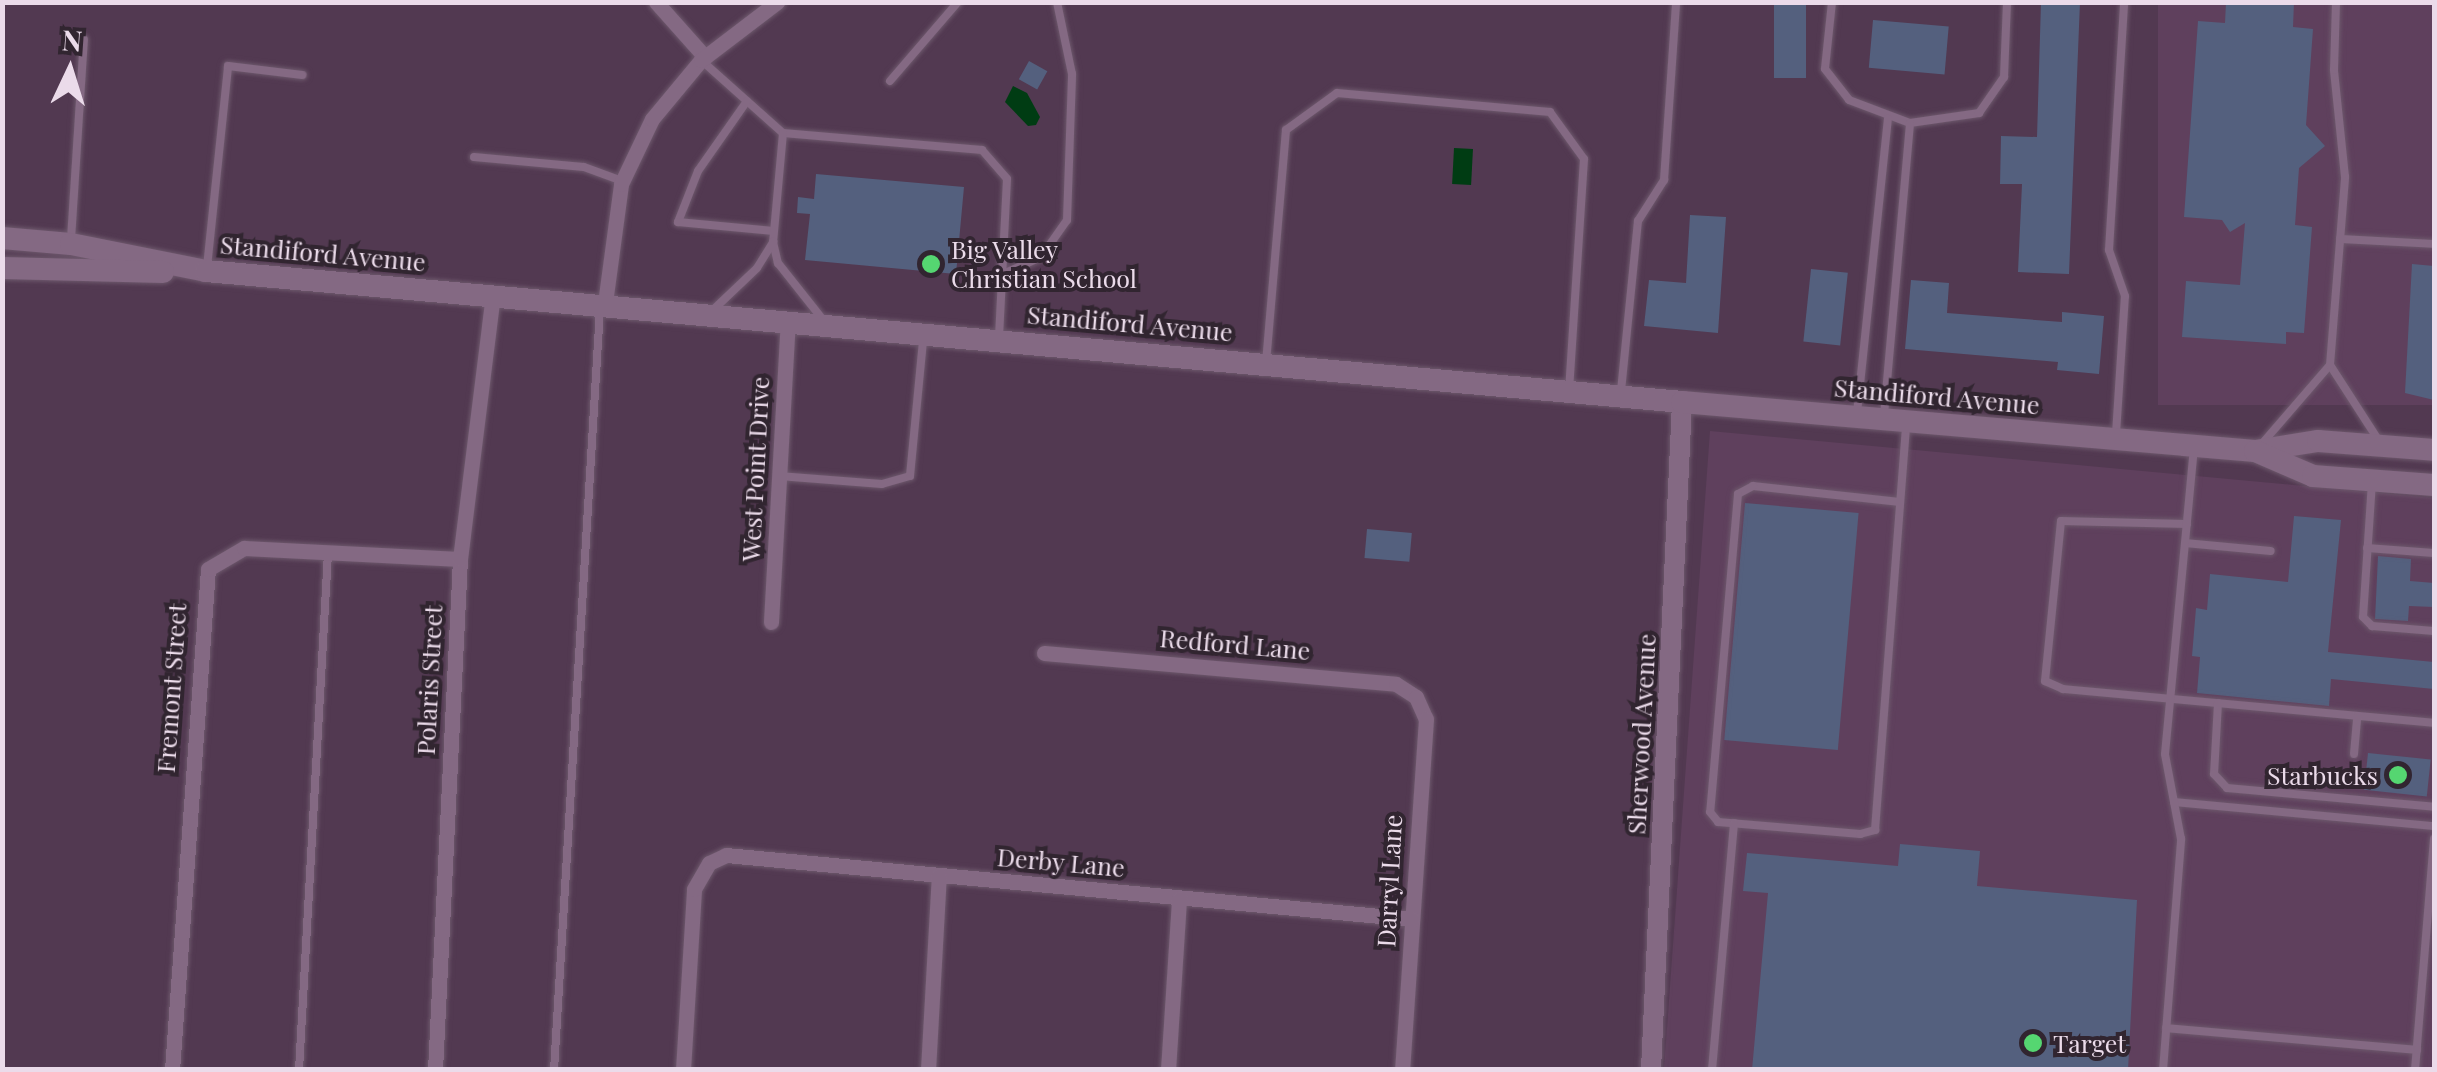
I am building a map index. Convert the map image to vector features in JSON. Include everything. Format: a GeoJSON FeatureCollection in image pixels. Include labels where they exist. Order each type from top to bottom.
{"type":"FeatureCollection","features":[{"type":"Feature","properties":{"kind":"main road","name":"Standiford Avenue"},"geometry":{"type":"LineString","coordinates":[[2,238],[71,244],[206,271],[825,322],[1682,402],[2255,451],[2318,442],[2434,450]]}},
{"type":"Feature","properties":{"kind":"main road"},"geometry":{"type":"LineString","coordinates":[[2,268],[74,274],[206,271]]}},
{"type":"Feature","properties":{"kind":"main road","name":"Standiford Avenue"},"geometry":{"type":"LineString","coordinates":[[2255,451],[2313,476],[2434,485]]}},
{"type":"Feature","properties":{"kind":"street"},"geometry":{"type":"LineString","coordinates":[[656,2],[703,58]]}},
{"type":"Feature","properties":{"kind":"street"},"geometry":{"type":"LineString","coordinates":[[603,303],[622,181],[652,119],[703,58],[777,2]]}},
{"type":"Feature","properties":{"kind":"street","name":"Polaris Street"},"geometry":{"type":"LineString","coordinates":[[435,1070],[460,559],[493,295]]}},
{"type":"Feature","properties":{"kind":"street","name":"West Point Drive"},"geometry":{"type":"LineString","coordinates":[[771,622],[788,319]]}},
{"type":"Feature","properties":{"kind":"street","name":"Sherwood Avenue"},"geometry":{"type":"LineString","coordinates":[[1650,1070],[1682,402]]}},
{"type":"Feature","properties":{"kind":"street","name":"Fremont Street"},"geometry":{"type":"LineString","coordinates":[[172,1070],[203,584],[229,551],[460,559]]}},
{"type":"Feature","properties":{"kind":"street","name":"Redford Lane"},"geometry":{"type":"LineString","coordinates":[[1044,653],[1396,684],[1416,697]]}},
{"type":"Feature","properties":{"kind":"street","name":"Darryl Lane"},"geometry":{"type":"LineString","coordinates":[[1402,1070],[1426,719],[1416,697]]}},
{"type":"Feature","properties":{"kind":"street","name":"Derby Lane"},"geometry":{"type":"LineString","coordinates":[[683,1070],[694,889],[708,863],[740,854],[1412,919]]}},
{"type":"Feature","properties":{"kind":"street"},"geometry":{"type":"LineString","coordinates":[[928,1070],[939,875]]}},
{"type":"Feature","properties":{"kind":"street"},"geometry":{"type":"LineString","coordinates":[[1168,1070],[1179,898]]}},
{"type":"Feature","properties":{"kind":"lane"},"geometry":{"type":"LineString","coordinates":[[890,81],[958,2]]}},
{"type":"Feature","properties":{"kind":"lane"},"geometry":{"type":"LineString","coordinates":[[1000,275],[1041,258],[1067,220],[1072,74],[1057,2]]}},
{"type":"Feature","properties":{"kind":"lane"},"geometry":{"type":"LineString","coordinates":[[1620,396],[1638,221],[1664,180],[1676,2]]}},
{"type":"Feature","properties":{"kind":"lane"},"geometry":{"type":"LineString","coordinates":[[1832,2],[1825,69],[1848,100],[1888,119],[1910,123],[1980,112],[2004,77],[2006,2]]}},
{"type":"Feature","properties":{"kind":"lane"},"geometry":{"type":"LineString","coordinates":[[2116,439],[2125,296],[2109,250],[2124,2]]}},
{"type":"Feature","properties":{"kind":"lane"},"geometry":{"type":"LineString","coordinates":[[2255,451],[2330,365],[2345,178],[2334,70],[2336,2]]}},
{"type":"Feature","properties":{"kind":"lane"},"geometry":{"type":"LineString","coordinates":[[71,244],[84,40]]}},
{"type":"Feature","properties":{"kind":"lane"},"geometry":{"type":"LineString","coordinates":[[703,58],[783,133],[982,150],[1007,179],[1000,339]]}},
{"type":"Feature","properties":{"kind":"lane"},"geometry":{"type":"LineString","coordinates":[[206,271],[228,66],[302,76]]}},
{"type":"Feature","properties":{"kind":"lane"},"geometry":{"type":"LineString","coordinates":[[1266,363],[1286,130],[1336,94],[1550,112],[1584,159],[1569,391]]}},
{"type":"Feature","properties":{"kind":"lane"},"geometry":{"type":"LineString","coordinates":[[746,101],[698,171],[678,222],[774,231]]}},
{"type":"Feature","properties":{"kind":"lane"},"geometry":{"type":"LineString","coordinates":[[1857,416],[1888,119]]}},
{"type":"Feature","properties":{"kind":"lane"},"geometry":{"type":"LineString","coordinates":[[1900,502],[1753,486],[1738,494],[1710,812],[1718,822],[1860,834],[1875,830],[1900,502],[1895,420],[1910,123]]}},
{"type":"Feature","properties":{"kind":"lane"},"geometry":{"type":"LineString","coordinates":[[783,133],[774,242],[791,284],[825,322]]}},
{"type":"Feature","properties":{"kind":"lane"},"geometry":{"type":"LineString","coordinates":[[474,157],[584,167],[622,181]]}},
{"type":"Feature","properties":{"kind":"lane"},"geometry":{"type":"LineString","coordinates":[[2340,239],[2434,244]]}},
{"type":"Feature","properties":{"kind":"lane"},"geometry":{"type":"LineString","coordinates":[[710,312],[757,268],[774,242]]}},
{"type":"Feature","properties":{"kind":"lane"},"geometry":{"type":"LineString","coordinates":[[554,1070],[603,303]]}},
{"type":"Feature","properties":{"kind":"lane"},"geometry":{"type":"LineString","coordinates":[[779,476],[882,484],[910,476],[916,456],[924,332]]}},
{"type":"Feature","properties":{"kind":"lane"},"geometry":{"type":"LineString","coordinates":[[2330,365],[2383,446]]}},
{"type":"Feature","properties":{"kind":"lane"},"geometry":{"type":"LineString","coordinates":[[2163,1070],[2181,839],[2165,754],[2194,446]]}},
{"type":"Feature","properties":{"kind":"lane"},"geometry":{"type":"LineString","coordinates":[[2372,482],[2366,623],[2434,631]]}},
{"type":"Feature","properties":{"kind":"lane"},"geometry":{"type":"LineString","coordinates":[[2187,524],[2072,518],[2056,531],[2045,680],[2054,688],[2434,723]]}},
{"type":"Feature","properties":{"kind":"lane"},"geometry":{"type":"LineString","coordinates":[[2185,543],[2270,551]]}},
{"type":"Feature","properties":{"kind":"lane"},"geometry":{"type":"LineString","coordinates":[[2368,548],[2434,553]]}},
{"type":"Feature","properties":{"kind":"lane"},"geometry":{"type":"LineString","coordinates":[[299,1070],[328,552]]}},
{"type":"Feature","properties":{"kind":"lane"},"geometry":{"type":"LineString","coordinates":[[2218,704],[2214,774],[2227,788],[2434,806]]}},
{"type":"Feature","properties":{"kind":"lane"},"geometry":{"type":"LineString","coordinates":[[2354,754],[2357,716]]}},
{"type":"Feature","properties":{"kind":"lane"},"geometry":{"type":"LineString","coordinates":[[2174,802],[2434,826]]}},
{"type":"Feature","properties":{"kind":"lane"},"geometry":{"type":"LineString","coordinates":[[1712,1070],[1734,823]]}},
{"type":"Feature","properties":{"kind":"lane"},"geometry":{"type":"LineString","coordinates":[[2415,1070],[2434,839]]}},
{"type":"Feature","properties":{"kind":"lane"},"geometry":{"type":"LineString","coordinates":[[2166,1028],[2417,1050]]}},
{"type":"Feature","properties":{"kind":"shaded area"},"geometry":{"type":"Polygon","coordinates":[[[2158,3],[2434,3],[2434,405],[2158,405],[2158,3]]]}},
{"type":"Feature","properties":{"kind":"shaded area"},"geometry":{"type":"Polygon","coordinates":[[[1013,86],[1027,93],[1040,117],[1036,125],[1028,126],[1005,102],[1013,86]]]}},
{"type":"Feature","properties":{"kind":"shaded area"},"geometry":{"type":"Polygon","coordinates":[[[1454,148],[1473,149],[1471,185],[1452,184],[1454,148]]]}},
{"type":"Feature","properties":{"kind":"shaded area"},"geometry":{"type":"Polygon","coordinates":[[[1710,431],[2434,498],[2434,1069],[1664,1070],[1710,431]]]}},
{"type":"Feature","properties":{"kind":"building"},"geometry":{"type":"Polygon","coordinates":[[[1774,2],[1806,2],[1806,78],[1774,78],[1774,2]]]}},
{"type":"Feature","properties":{"kind":"building"},"geometry":{"type":"Polygon","coordinates":[[[2041,2],[2080,2],[2069,274],[2018,272],[2022,184],[2000,184],[2001,136],[2037,137],[2041,2]]]}},
{"type":"Feature","properties":{"kind":"building"},"geometry":{"type":"Polygon","coordinates":[[[2226,2],[2294,2],[2293,27],[2313,29],[2306,125],[2325,146],[2299,168],[2295,225],[2312,227],[2304,333],[2286,332],[2286,344],[2182,337],[2186,281],[2240,285],[2245,223],[2230,232],[2222,220],[2184,217],[2198,21],[2225,23],[2226,2]]]}},
{"type":"Feature","properties":{"kind":"building"},"geometry":{"type":"Polygon","coordinates":[[[1873,20],[1949,27],[1945,74],[1869,68],[1873,20]]]}},
{"type":"Feature","properties":{"kind":"building"},"geometry":{"type":"Polygon","coordinates":[[[1029,61],[1047,71],[1037,90],[1019,79],[1029,61]]]}},
{"type":"Feature","properties":{"kind":"building"},"geometry":{"type":"Polygon","coordinates":[[[816,174],[964,187],[956,274],[805,260],[810,214],[797,213],[798,197],[814,199],[816,174]]]}},
{"type":"Feature","properties":{"kind":"building"},"geometry":{"type":"Polygon","coordinates":[[[1690,215],[1726,217],[1718,333],[1644,326],[1649,280],[1686,283],[1690,215]]]}},
{"type":"Feature","properties":{"kind":"building"},"geometry":{"type":"Polygon","coordinates":[[[2412,264],[2434,266],[2434,400],[2405,393],[2412,264]]]}},
{"type":"Feature","properties":{"kind":"building"},"geometry":{"type":"Polygon","coordinates":[[[1811,269],[1848,273],[1840,345],[1803,342],[1811,269]]]}},
{"type":"Feature","properties":{"kind":"building"},"geometry":{"type":"Polygon","coordinates":[[[1911,280],[1949,283],[1947,313],[2062,322],[2062,312],[2104,316],[2099,374],[2057,370],[2058,362],[1905,349],[1911,280]]]}},
{"type":"Feature","properties":{"kind":"building"},"geometry":{"type":"Polygon","coordinates":[[[1745,503],[1859,513],[1838,750],[1724,740],[1745,503]]]}},
{"type":"Feature","properties":{"kind":"building"},"geometry":{"type":"Polygon","coordinates":[[[2294,516],[2341,520],[2328,652],[2434,662],[2434,689],[2331,679],[2329,706],[2197,693],[2200,657],[2192,656],[2196,608],[2207,610],[2210,574],[2288,582],[2294,516]]]}},
{"type":"Feature","properties":{"kind":"building"},"geometry":{"type":"Polygon","coordinates":[[[1367,529],[1412,533],[1409,562],[1364,558],[1367,529]]]}},
{"type":"Feature","properties":{"kind":"building"},"geometry":{"type":"Polygon","coordinates":[[[2378,556],[2411,559],[2410,581],[2434,583],[2434,607],[2409,606],[2408,621],[2375,619],[2378,556]]]}},
{"type":"Feature","properties":{"kind":"building","name":"Starbucks"},"geometry":{"type":"Polygon","coordinates":[[[2368,753],[2431,760],[2427,796],[2364,790],[2368,753]]]}},
{"type":"Feature","properties":{"kind":"building"},"geometry":{"type":"Polygon","coordinates":[[[1900,844],[1980,851],[1977,886],[2137,900],[2128,1070],[1752,1070],[1768,893],[1743,891],[1747,853],[1898,866],[1900,844]]]}},
{"type":"Feature","properties":{"kind":"place","name":"Big Valley Christian School"},"geometry":{"type":"Point","coordinates":[931,264]}},
{"type":"Feature","properties":{"kind":"place","name":"Starbucks"},"geometry":{"type":"Point","coordinates":[2398,775]}},
{"type":"Feature","properties":{"kind":"place","name":"Target"},"geometry":{"type":"Point","coordinates":[2033,1043]}}]}
